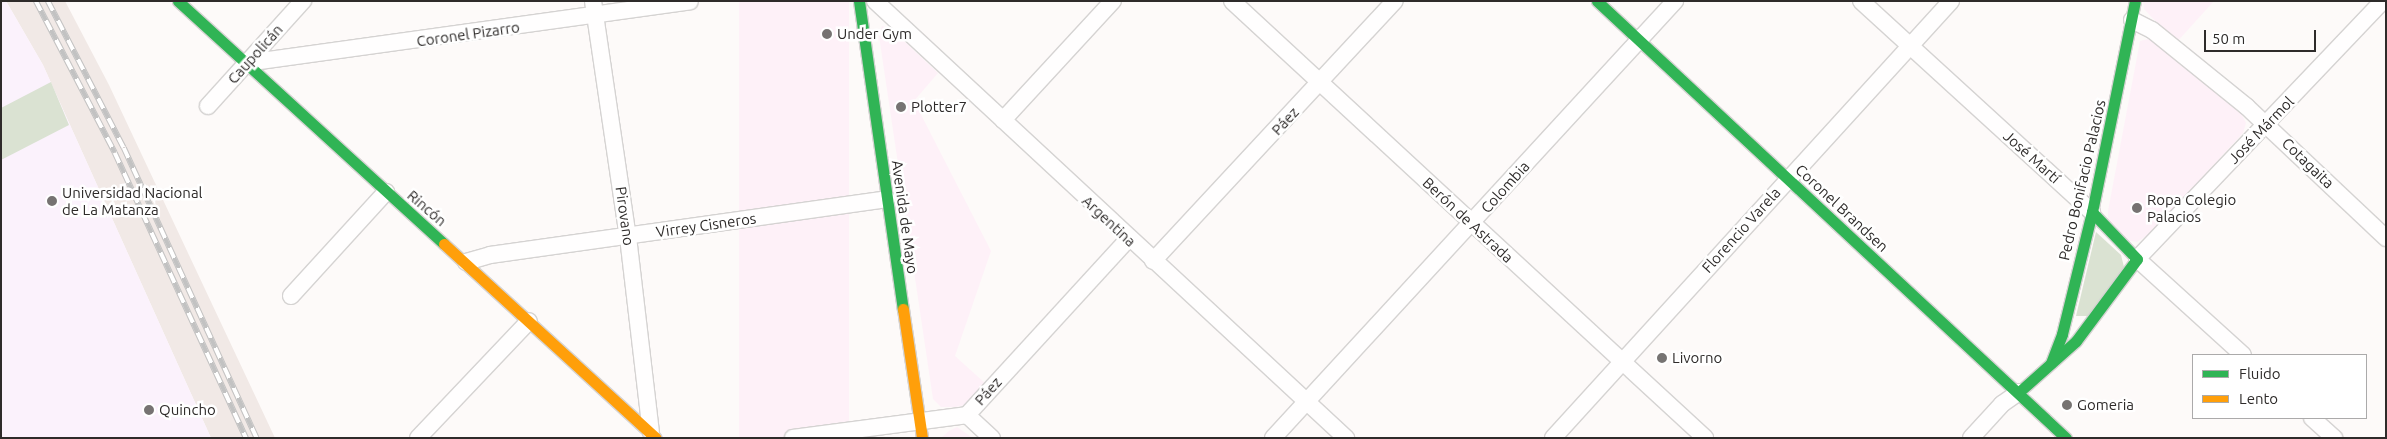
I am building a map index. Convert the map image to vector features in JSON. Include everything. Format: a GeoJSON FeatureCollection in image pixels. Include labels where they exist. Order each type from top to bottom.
{"type":"FeatureCollection","features":[{"type":"Feature","properties":{"kind":"street","name":"Rincón"},"geometry":{"type":"LineString","coordinates":[[178,1],[654,435]]}},
{"type":"Feature","properties":{"kind":"street","name":"Caupolicán"},"geometry":{"type":"LineString","coordinates":[[208,106],[303,1]]}},
{"type":"Feature","properties":{"kind":"street","name":"Coronel Pizarro"},"geometry":{"type":"LineString","coordinates":[[246,63],[594,9],[690,1]]}},
{"type":"Feature","properties":{"kind":"street","name":"Avenida de Mayo"},"geometry":{"type":"LineString","coordinates":[[859,1],[922,438]]}},
{"type":"Feature","properties":{"kind":"street","name":"Argentina"},"geometry":{"type":"LineString","coordinates":[[875,1],[1128,239],[1346,438]]}},
{"type":"Feature","properties":{"kind":"street"},"geometry":{"type":"LineString","coordinates":[[1003,120],[1113,1]]}},
{"type":"Feature","properties":{"kind":"street","name":"Berón de Astrada"},"geometry":{"type":"LineString","coordinates":[[1232,1],[1705,438]]}},
{"type":"Feature","properties":{"kind":"street","name":"Páez"},"geometry":{"type":"LineString","coordinates":[[1154,261],[1395,1]]}},
{"type":"Feature","properties":{"kind":"street","name":"Coronel Brandsen"},"geometry":{"type":"LineString","coordinates":[[1597,1],[2066,438]]}},
{"type":"Feature","properties":{"kind":"street","name":"Colombia"},"geometry":{"type":"LineString","coordinates":[[1273,438],[1472,224],[1675,1]]}},
{"type":"Feature","properties":{"kind":"street","name":"José Martí"},"geometry":{"type":"LineString","coordinates":[[1861,1],[2092,212],[2138,259],[2242,354]]}},
{"type":"Feature","properties":{"kind":"street","name":"Florencio Varela"},"geometry":{"type":"LineString","coordinates":[[1553,438],[1951,1]]}},
{"type":"Feature","properties":{"kind":"street","name":"Pedro Bonifacio Palacios"},"geometry":{"type":"LineString","coordinates":[[2051,363],[2062,334],[2092,212],[2135,1]]}},
{"type":"Feature","properties":{"kind":"street","name":"José Mármol"},"geometry":{"type":"LineString","coordinates":[[2138,259],[2383,1]]}},
{"type":"Feature","properties":{"kind":"street","name":"Pirovano"},"geometry":{"type":"LineString","coordinates":[[594,9],[628,237],[654,435]]}},
{"type":"Feature","properties":{"kind":"street","name":"Cotagaita"},"geometry":{"type":"LineString","coordinates":[[2132,20],[2152,30],[2267,124],[2386,238]]}},
{"type":"Feature","properties":{"kind":"street"},"geometry":{"type":"LineString","coordinates":[[291,296],[386,192]]}},
{"type":"Feature","properties":{"kind":"street","name":"Virrey Cisneros"},"geometry":{"type":"LineString","coordinates":[[466,262],[490,255],[887,199]]}},
{"type":"Feature","properties":{"kind":"street","name":"Páez"},"geometry":{"type":"LineString","coordinates":[[793,438],[967,415],[1128,239]]}},
{"type":"Feature","properties":{"kind":"street","name":"Pedro Bonifacio Palacios"},"geometry":{"type":"LineString","coordinates":[[2018,392],[2076,340],[2138,259]]}},
{"type":"Feature","properties":{"kind":"street"},"geometry":{"type":"LineString","coordinates":[[418,438],[529,321]]}},
{"type":"Feature","properties":{"kind":"street"},"geometry":{"type":"LineString","coordinates":[[1970,438],[2002,404],[2018,392]]}},
{"type":"Feature","properties":{"kind":"street"},"geometry":{"type":"LineString","coordinates":[[967,415],[992,438]]}},
{"type":"Feature","properties":{"kind":"street"},"geometry":{"type":"LineString","coordinates":[[2313,419],[2334,438]]}},
{"type":"Feature","properties":{"kind":"shaded area","name":"Universidad Nacional de La Matanza"},"geometry":{"type":"Polygon","coordinates":[[[1,1],[6,1],[43,65],[211,438],[1,438],[1,1]]]}},
{"type":"Feature","properties":{"kind":"shaded area"},"geometry":{"type":"Polygon","coordinates":[[[6,1],[65,1],[109,85],[275,438],[211,438],[43,65],[6,1]]]}},
{"type":"Feature","properties":{"kind":"shaded area"},"geometry":{"type":"Polygon","coordinates":[[[739,1],[849,1],[849,438],[739,438],[739,1]]]}},
{"type":"Feature","properties":{"kind":"shaded area"},"geometry":{"type":"Polygon","coordinates":[[[2143,1],[2214,1],[2176,43],[2144,9],[2143,1]]]}},
{"type":"Feature","properties":{"kind":"shaded area"},"geometry":{"type":"Polygon","coordinates":[[[882,26],[891,29],[938,73],[914,101],[991,251],[955,356],[986,384],[966,405],[941,407],[933,399],[879,36],[882,26]]]}},
{"type":"Feature","properties":{"kind":"shaded area"},"geometry":{"type":"Polygon","coordinates":[[[2152,38],[2240,111],[2246,123],[2243,133],[2151,233],[2137,242],[2121,239],[2108,221],[2108,211],[2140,41],[2152,38]]]}},
{"type":"Feature","properties":{"kind":"shaded area"},"geometry":{"type":"Polygon","coordinates":[[[957,427],[973,438],[941,438],[949,431],[957,427]]]}},
{"type":"Feature","properties":{"kind":"green space"},"geometry":{"type":"Polygon","coordinates":[[[51,82],[69,125],[1,160],[1,108],[51,82]]]}},
{"type":"Feature","properties":{"kind":"green space"},"geometry":{"type":"Polygon","coordinates":[[[2096,232],[2121,255],[2124,267],[2088,316],[2076,316],[2096,232]]]}},
{"type":"Feature","properties":{"kind":"railway"},"geometry":{"type":"LineString","coordinates":[[36,1],[115,153],[246,438]]}},
{"type":"Feature","properties":{"kind":"railway"},"geometry":{"type":"LineString","coordinates":[[48,1],[124,148],[257,438]]}},
{"type":"Feature","properties":{"kind":"traffic: fast"},"geometry":{"type":"LineString","coordinates":[[178,1],[444,244]]}},
{"type":"Feature","properties":{"kind":"traffic: fast"},"geometry":{"type":"LineString","coordinates":[[859,1],[903,309]]}},
{"type":"Feature","properties":{"kind":"traffic: fast"},"geometry":{"type":"LineString","coordinates":[[1597,1],[2066,438]]}},
{"type":"Feature","properties":{"kind":"traffic: fast"},"geometry":{"type":"LineString","coordinates":[[2051,363],[2062,334],[2092,212],[2135,1]]}},
{"type":"Feature","properties":{"kind":"traffic: fast"},"geometry":{"type":"LineString","coordinates":[[2019,392],[2076,341],[2137,259],[2092,212]]}},
{"type":"Feature","properties":{"kind":"traffic: slow"},"geometry":{"type":"LineString","coordinates":[[444,244],[656,438]]}},
{"type":"Feature","properties":{"kind":"traffic: slow"},"geometry":{"type":"LineString","coordinates":[[903,309],[922,438]]}},
{"type":"Feature","properties":{"kind":"place","name":"Under Gym"},"geometry":{"type":"Point","coordinates":[827,34]}},
{"type":"Feature","properties":{"kind":"place","name":"Plotter7"},"geometry":{"type":"Point","coordinates":[901,107]}},
{"type":"Feature","properties":{"kind":"place","name":"Universidad Nacional de La Matanza"},"geometry":{"type":"Point","coordinates":[52,201]}},
{"type":"Feature","properties":{"kind":"place","name":"Ropa Colegio Palacios"},"geometry":{"type":"Point","coordinates":[2137,208]}},
{"type":"Feature","properties":{"kind":"place","name":"Livorno"},"geometry":{"type":"Point","coordinates":[1662,358]}},
{"type":"Feature","properties":{"kind":"place","name":"Gomeria"},"geometry":{"type":"Point","coordinates":[2067,405]}},
{"type":"Feature","properties":{"kind":"place","name":"Quincho"},"geometry":{"type":"Point","coordinates":[149,410]}}]}
